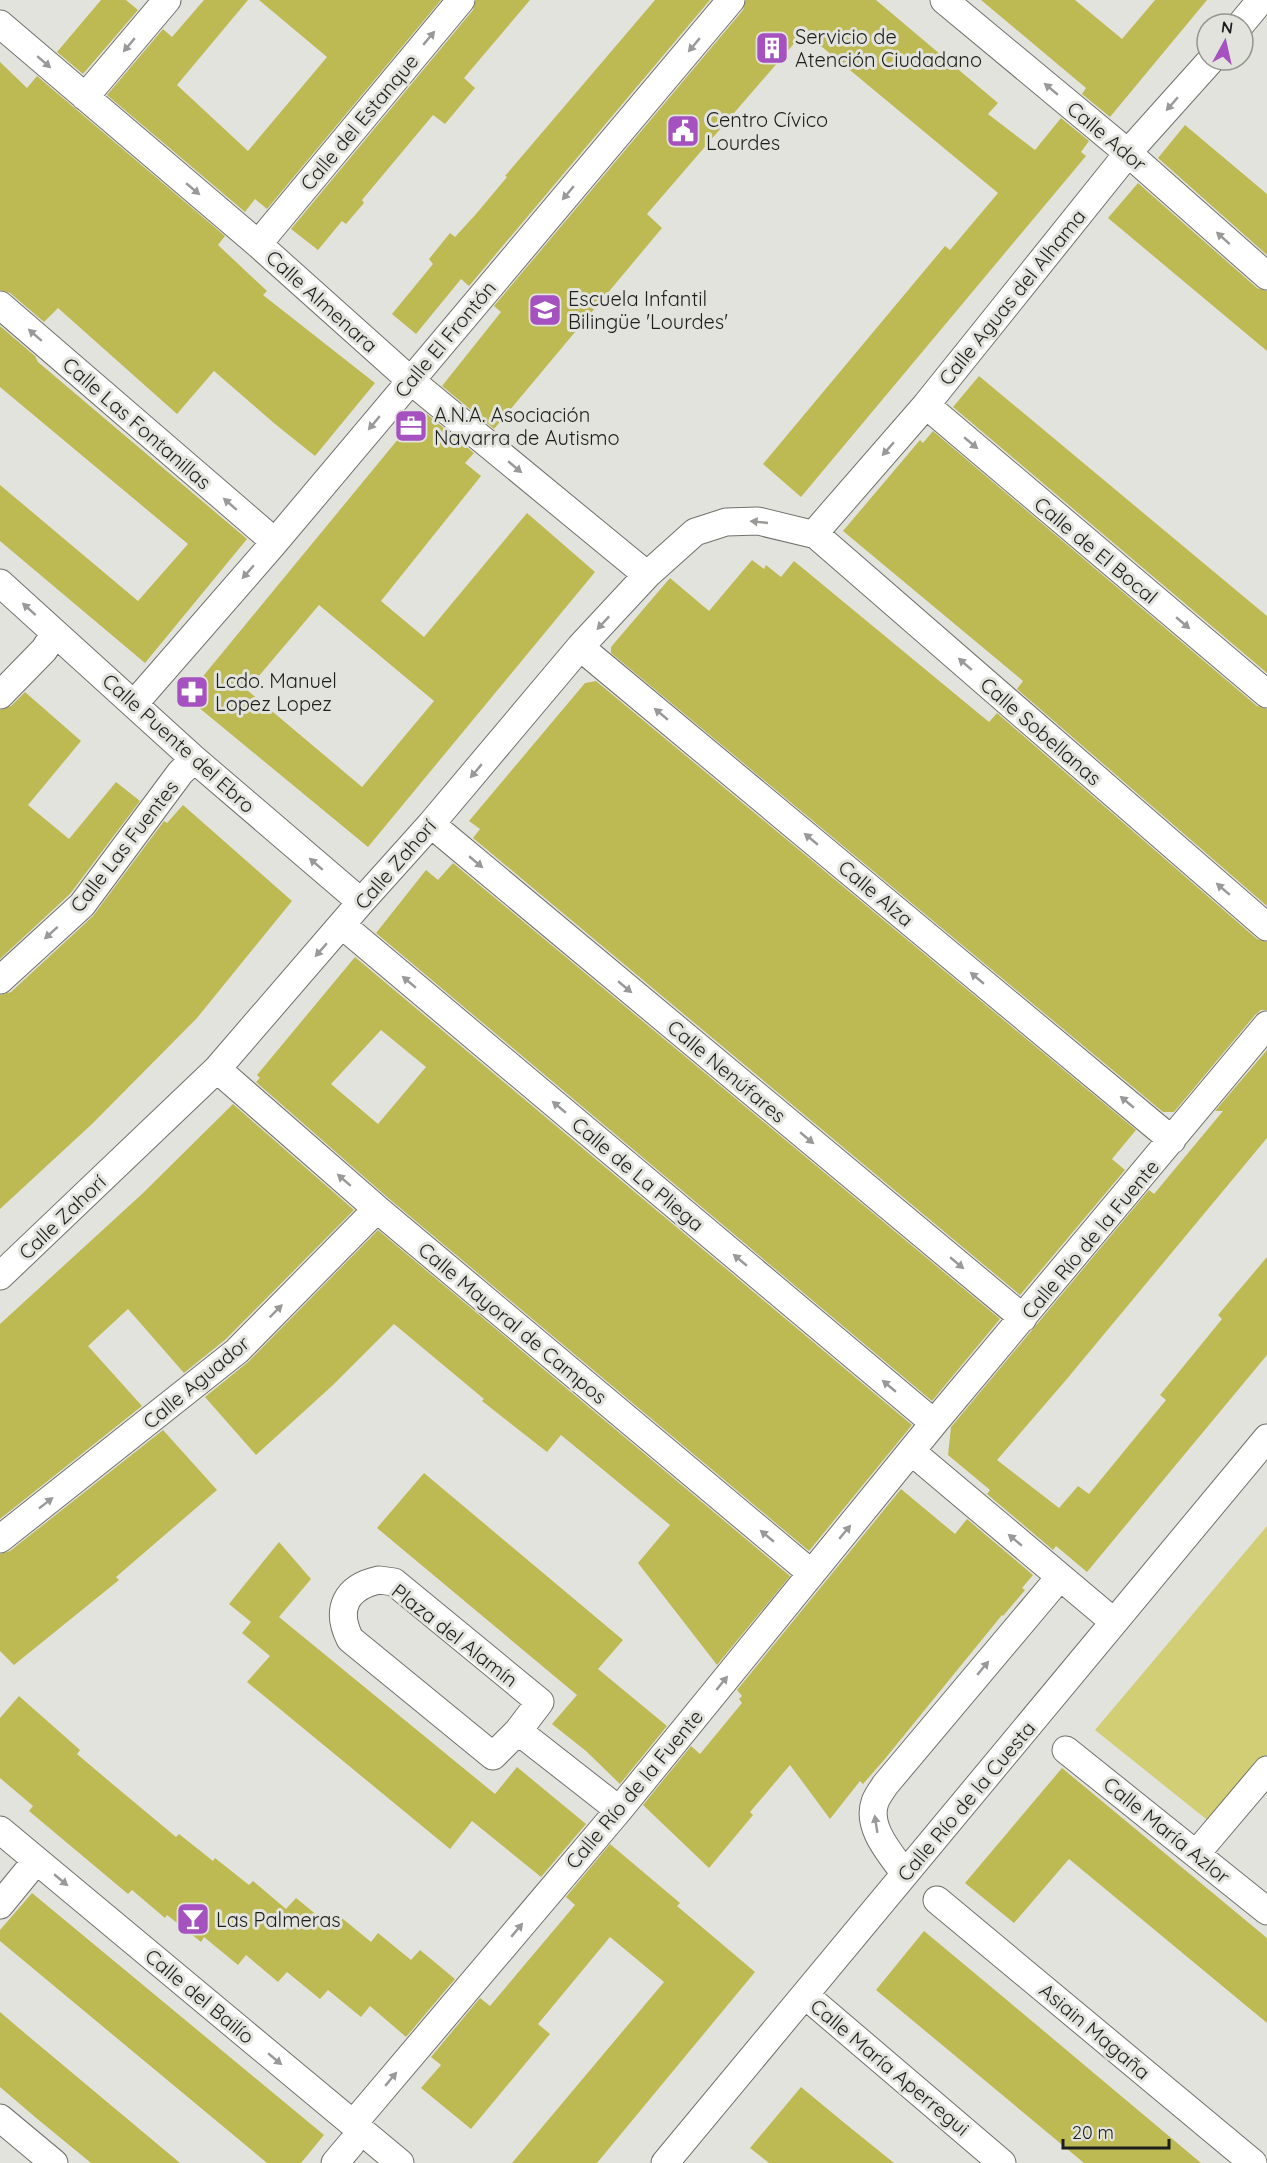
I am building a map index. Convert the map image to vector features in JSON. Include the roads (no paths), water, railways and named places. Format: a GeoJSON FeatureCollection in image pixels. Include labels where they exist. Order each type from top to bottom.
{"type":"FeatureCollection","features":[{"type":"Feature","properties":{"kind":"street"},"geometry":{"type":"LineString","coordinates":[[85,97],[167,0]]}},
{"type":"Feature","properties":{"kind":"street","name":"Calle del Estanque"},"geometry":{"type":"LineString","coordinates":[[258,244],[461,0]]}},
{"type":"Feature","properties":{"kind":"street","name":"Calle El Frontón"},"geometry":{"type":"LineString","coordinates":[[134,704],[275,542],[731,0]]}},
{"type":"Feature","properties":{"kind":"street","name":"Calle Ador"},"geometry":{"type":"LineString","coordinates":[[944,0],[1128,153],[1267,276]]}},
{"type":"Feature","properties":{"kind":"street"},"geometry":{"type":"LineString","coordinates":[[1251,12],[1261,0]]}},
{"type":"Feature","properties":{"kind":"street","name":"Calle Almenara"},"geometry":{"type":"LineString","coordinates":[[0,24],[258,244],[410,380],[647,575]]}},
{"type":"Feature","properties":{"kind":"street","name":"Calle Aguas del Alhama"},"geometry":{"type":"LineString","coordinates":[[816,535],[819,528],[926,405],[1128,153],[1199,72]]}},
{"type":"Feature","properties":{"kind":"street","name":"Calle Las Fontanillas"},"geometry":{"type":"LineString","coordinates":[[0,305],[275,542]]}},
{"type":"Feature","properties":{"kind":"street","name":"Calle de El Bocal"},"geometry":{"type":"LineString","coordinates":[[926,405],[1267,694]]}},
{"type":"Feature","properties":{"kind":"street","name":"Calle Zahorí"},"geometry":{"type":"LineString","coordinates":[[0,1276],[217,1069],[580,647],[647,575],[695,532],[726,522],[758,520],[816,535]]}},
{"type":"Feature","properties":{"kind":"street","name":"Calle Sobellanas"},"geometry":{"type":"LineString","coordinates":[[816,535],[1267,927]]}},
{"type":"Feature","properties":{"kind":"street","name":"Calle Puente del Ebro"},"geometry":{"type":"LineString","coordinates":[[0,583],[194,759],[361,902]]}},
{"type":"Feature","properties":{"kind":"street"},"geometry":{"type":"LineString","coordinates":[[0,695],[44,650],[55,633]]}},
{"type":"Feature","properties":{"kind":"street","name":"Calle Alza"},"geometry":{"type":"LineString","coordinates":[[580,647],[1172,1140]]}},
{"type":"Feature","properties":{"kind":"street","name":"Calle Las Fuentes"},"geometry":{"type":"LineString","coordinates":[[0,980],[82,905],[180,773],[194,759]]}},
{"type":"Feature","properties":{"kind":"street","name":"Calle Nenúfares"},"geometry":{"type":"LineString","coordinates":[[430,824],[1023,1318]]}},
{"type":"Feature","properties":{"kind":"street","name":"Calle de La Pliega"},"geometry":{"type":"LineString","coordinates":[[342,925],[934,1424]]}},
{"type":"Feature","properties":{"kind":"street","name":"Calle Río de la Fuente"},"geometry":{"type":"LineString","coordinates":[[346,2144],[934,1424],[1267,1025]]}},
{"type":"Feature","properties":{"kind":"street","name":"Calle Mayoral de Campos"},"geometry":{"type":"LineString","coordinates":[[217,1069],[377,1209],[812,1573]]}},
{"type":"Feature","properties":{"kind":"street","name":"Calle Aguador"},"geometry":{"type":"LineString","coordinates":[[0,1539],[237,1351],[377,1209]]}},
{"type":"Feature","properties":{"kind":"street","name":"Calle Río de la Cuesta"},"geometry":{"type":"LineString","coordinates":[[665,2163],[1267,1438]]}},
{"type":"Feature","properties":{"kind":"street"},"geometry":{"type":"LineString","coordinates":[[912,1452],[1114,1622]]}},
{"type":"Feature","properties":{"kind":"street"},"geometry":{"type":"LineString","coordinates":[[905,1874],[878,1835],[874,1821],[874,1803],[885,1785],[1059,1578]]}},
{"type":"Feature","properties":{"kind":"street","name":"Plaza del Alamín"},"geometry":{"type":"LineString","coordinates":[[379,1580],[394,1582],[540,1702],[518,1731],[493,1756],[350,1639],[344,1627],[342,1613],[347,1599],[354,1590],[365,1583],[379,1580]]}},
{"type":"Feature","properties":{"kind":"street"},"geometry":{"type":"LineString","coordinates":[[518,1731],[619,1810]]}},
{"type":"Feature","properties":{"kind":"street","name":"Calle María Azlor"},"geometry":{"type":"LineString","coordinates":[[1066,1750],[1267,1911]]}},
{"type":"Feature","properties":{"kind":"street"},"geometry":{"type":"LineString","coordinates":[[1196,1854],[1267,1770]]}},
{"type":"Feature","properties":{"kind":"street","name":"Calle del Bailío"},"geometry":{"type":"LineString","coordinates":[[0,1830],[346,2144],[400,2163]]}},
{"type":"Feature","properties":{"kind":"street"},"geometry":{"type":"LineString","coordinates":[[0,1905],[27,1872]]}},
{"type":"Feature","properties":{"kind":"street","name":"Asiain Magaña"},"geometry":{"type":"LineString","coordinates":[[938,1900],[1253,2163]]}},
{"type":"Feature","properties":{"kind":"street","name":"Calle María Aperregui"},"geometry":{"type":"LineString","coordinates":[[805,1995],[1002,2163]]}},
{"type":"Feature","properties":{"kind":"street"},"geometry":{"type":"LineString","coordinates":[[0,2118],[54,2163]]}},
{"type":"Feature","properties":{"kind":"place","name":"Servicio de Atención Ciudadano"},"geometry":{"type":"Point","coordinates":[772,48]}},
{"type":"Feature","properties":{"kind":"place","name":"Centro Cívico Lourdes"},"geometry":{"type":"Point","coordinates":[683,131]}},
{"type":"Feature","properties":{"kind":"place","name":"Escuela Infantil Bilingüe 'Lourdes'"},"geometry":{"type":"Point","coordinates":[545,310]}},
{"type":"Feature","properties":{"kind":"place","name":"A.N.A. Asociación Navarra de Autismo"},"geometry":{"type":"Point","coordinates":[411,426]}},
{"type":"Feature","properties":{"kind":"place","name":"Lcdo. Manuel Lopez Lopez"},"geometry":{"type":"Point","coordinates":[192,692]}},
{"type":"Feature","properties":{"kind":"place","name":"Las Palmeras"},"geometry":{"type":"Point","coordinates":[193,1919]}}]}
